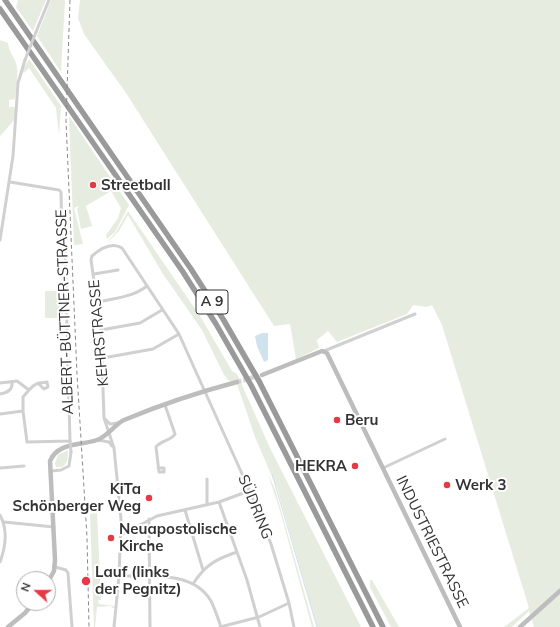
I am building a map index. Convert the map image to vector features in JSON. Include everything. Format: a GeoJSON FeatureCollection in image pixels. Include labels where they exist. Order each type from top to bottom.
{"type":"FeatureCollection","features":[{"type":"Feature","properties":{"kind":"highway","name":"A 9"},"geometry":{"type":"LineString","coordinates":[[5,0],[191,269],[223,319],[259,381],[383,627]]}},
{"type":"Feature","properties":{"kind":"highway","name":"A 9"},"geometry":{"type":"LineString","coordinates":[[0,9],[183,272],[216,324],[251,385],[373,627]]}},
{"type":"Feature","properties":{"kind":"street"},"geometry":{"type":"LineString","coordinates":[[0,240],[10,182],[16,127],[18,83],[25,60],[49,0]]}},
{"type":"Feature","properties":{"kind":"street","name":"ALBERT-BÜTTNER-STRASSE"},"geometry":{"type":"LineString","coordinates":[[10,182],[59,190],[61,192],[62,241],[65,252],[71,452],[69,466],[62,470],[51,471]]}},
{"type":"Feature","properties":{"kind":"street","name":"SÜDRING"},"geometry":{"type":"LineString","coordinates":[[98,250],[114,245],[122,248],[179,334],[271,544],[289,603],[294,627]]}},
{"type":"Feature","properties":{"kind":"street","name":"KEHRSTRASSE"},"geometry":{"type":"LineString","coordinates":[[98,250],[92,256],[101,330],[104,418],[107,434],[114,448],[119,483],[121,535],[114,627]]}},
{"type":"Feature","properties":{"kind":"street"},"geometry":{"type":"LineString","coordinates":[[94,274],[118,270]]}},
{"type":"Feature","properties":{"kind":"street"},"geometry":{"type":"LineString","coordinates":[[98,302],[128,297],[147,286]]}},
{"type":"Feature","properties":{"kind":"street"},"geometry":{"type":"LineString","coordinates":[[101,330],[140,323],[162,310]]}},
{"type":"Feature","properties":{"kind":"street"},"geometry":{"type":"LineString","coordinates":[[262,375],[415,314]]}},
{"type":"Feature","properties":{"kind":"street"},"geometry":{"type":"LineString","coordinates":[[103,358],[153,349],[179,334]]}},
{"type":"Feature","properties":{"kind":"street","name":"INDUSTRIESTRASSE"},"geometry":{"type":"LineString","coordinates":[[324,351],[328,355],[460,627]]}},
{"type":"Feature","properties":{"kind":"street"},"geometry":{"type":"LineString","coordinates":[[0,394],[6,394],[9,391],[13,386],[12,382]]}},
{"type":"Feature","properties":{"kind":"street"},"geometry":{"type":"LineString","coordinates":[[0,384],[18,382],[29,390]]}},
{"type":"Feature","properties":{"kind":"street"},"geometry":{"type":"LineString","coordinates":[[104,418],[110,424],[120,423],[204,391],[237,382]]}},
{"type":"Feature","properties":{"kind":"street"},"geometry":{"type":"LineString","coordinates":[[38,383],[34,384],[23,397],[27,442],[70,441]]}},
{"type":"Feature","properties":{"kind":"street"},"geometry":{"type":"LineString","coordinates":[[158,468],[156,447],[159,443],[172,438],[175,434],[165,405]]}},
{"type":"Feature","properties":{"kind":"street"},"geometry":{"type":"LineString","coordinates":[[0,414],[24,411]]}},
{"type":"Feature","properties":{"kind":"street"},"geometry":{"type":"LineString","coordinates":[[53,571],[55,567],[54,527],[50,461],[53,454],[61,448],[98,440],[120,423]]}},
{"type":"Feature","properties":{"kind":"street"},"geometry":{"type":"LineString","coordinates":[[98,440],[109,442],[114,448]]}},
{"type":"Feature","properties":{"kind":"street","name":"INDUSTRIESTRASSE"},"geometry":{"type":"LineString","coordinates":[[382,468],[445,440]]}},
{"type":"Feature","properties":{"kind":"street"},"geometry":{"type":"LineString","coordinates":[[0,468],[24,466]]}},
{"type":"Feature","properties":{"kind":"street"},"geometry":{"type":"LineString","coordinates":[[206,479],[207,504]]}},
{"type":"Feature","properties":{"kind":"street"},"geometry":{"type":"LineString","coordinates":[[121,535],[149,519],[219,502],[249,491]]}},
{"type":"Feature","properties":{"kind":"street"},"geometry":{"type":"LineString","coordinates":[[219,502],[258,617],[260,627]]}},
{"type":"Feature","properties":{"kind":"street"},"geometry":{"type":"LineString","coordinates":[[185,510],[203,570]]}},
{"type":"Feature","properties":{"kind":"street"},"geometry":{"type":"LineString","coordinates":[[0,515],[4,522],[5,550],[0,562]]}},
{"type":"Feature","properties":{"kind":"street"},"geometry":{"type":"LineString","coordinates":[[149,519],[150,627]]}},
{"type":"Feature","properties":{"kind":"street"},"geometry":{"type":"LineString","coordinates":[[4,522],[54,527]]}},
{"type":"Feature","properties":{"kind":"street"},"geometry":{"type":"LineString","coordinates":[[193,584],[203,570],[221,558],[236,552]]}},
{"type":"Feature","properties":{"kind":"street"},"geometry":{"type":"LineString","coordinates":[[55,567],[66,570],[68,573],[72,627]]}},
{"type":"Feature","properties":{"kind":"street"},"geometry":{"type":"LineString","coordinates":[[119,576],[176,579],[193,584],[202,590],[211,601],[221,627],[258,617],[289,603]]}},
{"type":"Feature","properties":{"kind":"street"},"geometry":{"type":"LineString","coordinates":[[520,627],[560,591]]}},
{"type":"Feature","properties":{"kind":"street"},"geometry":{"type":"LineString","coordinates":[[8,627],[25,611]]}},
{"type":"Feature","properties":{"kind":"shaded area"},"geometry":{"type":"Polygon","coordinates":[[[18,0],[46,0],[33,31],[16,7],[18,0]]]}},
{"type":"Feature","properties":{"kind":"shaded area"},"geometry":{"type":"Polygon","coordinates":[[[51,0],[65,0],[61,72],[37,36],[51,0]]]}},
{"type":"Feature","properties":{"kind":"shaded area"},"geometry":{"type":"Polygon","coordinates":[[[80,0],[560,0],[560,627],[534,627],[529,611],[512,627],[504,627],[529,608],[442,325],[432,305],[426,307],[413,305],[407,314],[337,342],[328,331],[317,340],[319,348],[296,359],[290,324],[274,326],[126,93],[84,34],[78,18],[80,0]]]}},
{"type":"Feature","properties":{"kind":"shaded area"},"geometry":{"type":"Polygon","coordinates":[[[0,40],[8,43],[9,49],[16,63],[17,77],[15,99],[9,100],[9,107],[15,107],[16,118],[0,136],[0,40]]]}},
{"type":"Feature","properties":{"kind":"shaded area"},"geometry":{"type":"Polygon","coordinates":[[[29,59],[61,106],[59,135],[56,108],[29,68],[24,73],[22,71],[29,59]]]}},
{"type":"Feature","properties":{"kind":"shaded area"},"geometry":{"type":"Polygon","coordinates":[[[69,116],[129,205],[115,232],[107,239],[106,235],[118,218],[121,208],[111,191],[86,206],[92,226],[81,229],[77,209],[79,206],[74,208],[83,244],[74,245],[69,116]]]}},
{"type":"Feature","properties":{"kind":"shaded area"},"geometry":{"type":"Polygon","coordinates":[[[128,211],[200,316],[232,371],[237,374],[270,448],[361,627],[317,627],[277,488],[255,437],[236,381],[229,381],[224,375],[202,330],[163,274],[128,215],[119,231],[110,240],[112,243],[109,240],[116,232],[128,211]]]}},
{"type":"Feature","properties":{"kind":"shaded area"},"geometry":{"type":"Polygon","coordinates":[[[45,291],[63,291],[63,318],[45,318],[45,291]]]}},
{"type":"Feature","properties":{"kind":"shaded area"},"geometry":{"type":"Polygon","coordinates":[[[68,450],[67,462],[62,467],[56,467],[55,463],[58,455],[68,450]]]}},
{"type":"Feature","properties":{"kind":"shaded area"},"geometry":{"type":"Polygon","coordinates":[[[268,474],[275,489],[314,627],[312,627],[280,511],[268,474]]]}},
{"type":"Feature","properties":{"kind":"shaded area"},"geometry":{"type":"Polygon","coordinates":[[[97,513],[101,600],[98,600],[99,604],[114,606],[113,609],[111,606],[97,607],[94,627],[90,514],[97,513]]]}},
{"type":"Feature","properties":{"kind":"shaded area"},"geometry":{"type":"Polygon","coordinates":[[[370,580],[372,580],[399,627],[391,627],[370,587],[370,580]]]}},
{"type":"Feature","properties":{"kind":"water"},"geometry":{"type":"Polygon","coordinates":[[[262,333],[268,333],[268,360],[264,362],[257,346],[255,336],[262,333]]]}},
{"type":"Feature","properties":{"kind":"waterway"},"geometry":{"type":"LineString","coordinates":[[272,474],[317,627]]}},
{"type":"Feature","properties":{"kind":"tunnel"},"geometry":{"type":"LineString","coordinates":[[237,382],[258,376]]}},
{"type":"Feature","properties":{"kind":"railway"},"geometry":{"type":"LineString","coordinates":[[70,0],[66,121],[77,374],[87,537],[89,627]]}},
{"type":"Feature","properties":{"kind":"place","name":"Streetball"},"geometry":{"type":"Point","coordinates":[93,185]}},
{"type":"Feature","properties":{"kind":"place","name":"Beru"},"geometry":{"type":"Point","coordinates":[337,420]}},
{"type":"Feature","properties":{"kind":"place","name":"HEKRA"},"geometry":{"type":"Point","coordinates":[355,466]}},
{"type":"Feature","properties":{"kind":"place","name":"Werk 3"},"geometry":{"type":"Point","coordinates":[447,485]}},
{"type":"Feature","properties":{"kind":"place","name":"KiTa Schönberger Weg"},"geometry":{"type":"Point","coordinates":[149,498]}},
{"type":"Feature","properties":{"kind":"place","name":"Neuapostolische Kirche"},"geometry":{"type":"Point","coordinates":[111,538]}},
{"type":"Feature","properties":{"kind":"place","name":"Lauf (links der Pegnitz)"},"geometry":{"type":"Point","coordinates":[86,581]}}]}
